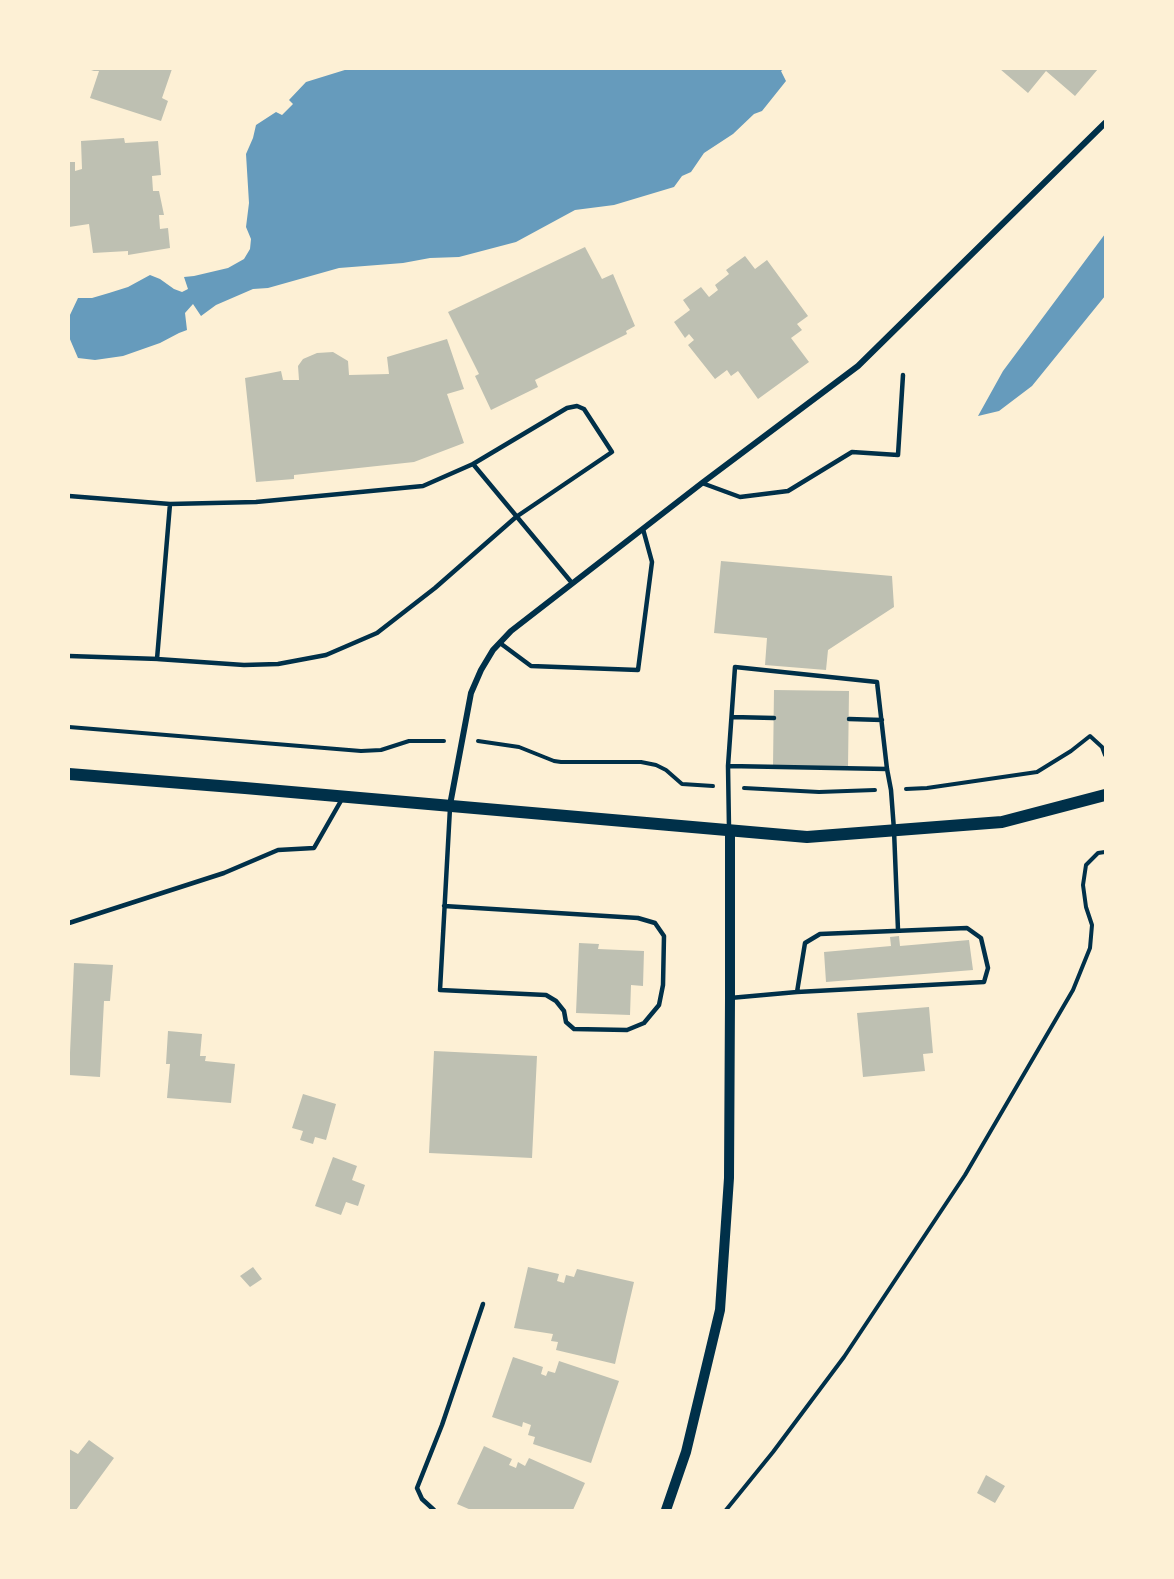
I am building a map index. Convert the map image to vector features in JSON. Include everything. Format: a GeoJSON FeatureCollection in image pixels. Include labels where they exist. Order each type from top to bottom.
{"type":"FeatureCollection","features":[{"type":"Feature","properties":{"kind":"main road"},"geometry":{"type":"LineString","coordinates":[[69,774],[807,837],[1002,822],[1105,795]]}},
{"type":"Feature","properties":{"kind":"street"},"geometry":{"type":"LineString","coordinates":[[450,805],[471,693],[481,670],[511,630],[858,366],[1105,123]]}},
{"type":"Feature","properties":{"kind":"street"},"geometry":{"type":"LineString","coordinates":[[666,1510],[686,1452],[720,1310],[729,1178],[730,830]]}},
{"type":"Feature","properties":{"kind":"lane"},"geometry":{"type":"LineString","coordinates":[[702,483],[740,497],[788,491],[852,452],[898,455],[903,375]]}},
{"type":"Feature","properties":{"kind":"lane"},"geometry":{"type":"LineString","coordinates":[[69,496],[170,504],[256,502],[423,486],[473,464],[567,408],[577,406],[584,409],[612,452],[516,517],[435,588],[378,633],[326,655],[278,664],[244,665],[69,656]]}},
{"type":"Feature","properties":{"kind":"lane"},"geometry":{"type":"LineString","coordinates":[[473,464],[572,584]]}},
{"type":"Feature","properties":{"kind":"lane"},"geometry":{"type":"LineString","coordinates":[[159,659],[157,659],[170,504]]}},
{"type":"Feature","properties":{"kind":"lane"},"geometry":{"type":"LineString","coordinates":[[500,643],[531,666],[638,670],[652,562],[643,529]]}},
{"type":"Feature","properties":{"kind":"lane"},"geometry":{"type":"LineString","coordinates":[[730,830],[727,787],[735,668],[877,682],[891,790],[898,930]]}},
{"type":"Feature","properties":{"kind":"lane"},"geometry":{"type":"LineString","coordinates":[[732,717],[774,718]]}},
{"type":"Feature","properties":{"kind":"lane"},"geometry":{"type":"LineString","coordinates":[[849,719],[882,720]]}},
{"type":"Feature","properties":{"kind":"lane"},"geometry":{"type":"LineString","coordinates":[[728,766],[887,770]]}},
{"type":"Feature","properties":{"kind":"lane"},"geometry":{"type":"LineString","coordinates":[[69,923],[224,873],[278,850],[314,848],[344,797]]}},
{"type":"Feature","properties":{"kind":"lane"},"geometry":{"type":"LineString","coordinates":[[444,906],[638,918],[655,924],[664,936],[663,985],[659,1005],[644,1023],[627,1030],[574,1029],[566,1022],[564,1011],[556,1001],[546,995],[440,990],[444,906],[450,805]]}},
{"type":"Feature","properties":{"kind":"lane"},"geometry":{"type":"LineString","coordinates":[[730,998],[984,982],[988,968],[981,938],[967,928],[819,934],[805,943],[798,992]]}},
{"type":"Feature","properties":{"kind":"lane"},"geometry":{"type":"LineString","coordinates":[[434,1510],[422,1499],[417,1488],[442,1425],[483,1304]]}},
{"type":"Feature","properties":{"kind":"path"},"geometry":{"type":"LineString","coordinates":[[69,728],[361,751],[381,750],[409,741],[480,741],[519,747],[561,762],[648,763],[666,770],[682,784],[819,792],[927,788],[1037,772],[1071,752],[1090,736],[1103,747],[1105,755]]}},
{"type":"Feature","properties":{"kind":"path"},"geometry":{"type":"LineString","coordinates":[[726,1510],[774,1452],[844,1357],[959,1185],[1073,990],[1090,948],[1092,925],[1086,907],[1083,885],[1086,865],[1098,853],[1105,852]]}},
{"type":"Feature","properties":{"kind":"water"},"geometry":{"type":"Polygon","coordinates":[[[348,69],[784,69],[781,71],[786,81],[762,111],[754,114],[733,134],[704,153],[691,172],[682,176],[674,187],[614,205],[575,210],[516,242],[459,257],[339,268],[268,288],[253,289],[216,305],[201,316],[193,304],[185,313],[187,330],[160,343],[123,356],[95,360],[78,358],[69,337],[69,317],[78,298],[92,298],[128,287],[150,275],[182,292],[188,289],[184,277],[228,268],[244,259],[250,249],[251,239],[246,227],[249,203],[246,154],[256,125],[276,112],[282,115],[293,104],[289,100],[306,82],[348,69]]]}},
{"type":"Feature","properties":{"kind":"water"},"geometry":{"type":"Polygon","coordinates":[[[1105,234],[1105,296],[1032,386],[999,411],[978,416],[1003,371],[1105,234]]]}},
{"type":"Feature","properties":{"kind":"building"},"geometry":{"type":"Polygon","coordinates":[[[88,69],[172,69],[162,98],[168,101],[161,121],[90,98],[99,71],[88,69]]]}},
{"type":"Feature","properties":{"kind":"building"},"geometry":{"type":"Polygon","coordinates":[[[1000,69],[1098,69],[1075,96],[1046,71],[1028,93],[1000,69]]]}},
{"type":"Feature","properties":{"kind":"building"},"geometry":{"type":"Polygon","coordinates":[[[124,138],[125,143],[158,141],[161,175],[152,176],[153,191],[159,191],[164,215],[159,215],[160,229],[168,228],[170,248],[128,255],[128,251],[93,253],[89,224],[69,227],[69,162],[75,162],[75,171],[82,169],[81,141],[124,138]]]}},
{"type":"Feature","properties":{"kind":"building"},"geometry":{"type":"Polygon","coordinates":[[[585,247],[602,279],[613,274],[635,326],[626,331],[627,334],[535,380],[538,387],[491,410],[475,376],[479,374],[448,312],[585,247]]]}},
{"type":"Feature","properties":{"kind":"building"},"geometry":{"type":"Polygon","coordinates":[[[745,256],[755,269],[767,260],[808,316],[797,324],[802,330],[791,338],[809,362],[758,399],[738,371],[731,376],[727,370],[715,379],[688,345],[694,340],[689,334],[685,338],[674,322],[690,310],[683,300],[701,287],[709,297],[718,290],[715,285],[729,274],[726,270],[745,256]]]}},
{"type":"Feature","properties":{"kind":"building"},"geometry":{"type":"Polygon","coordinates":[[[447,339],[464,389],[447,394],[464,443],[414,462],[294,475],[294,479],[256,482],[245,378],[281,371],[283,380],[299,380],[298,366],[303,359],[317,353],[333,352],[348,361],[349,375],[389,374],[387,357],[447,339]]]}},
{"type":"Feature","properties":{"kind":"building"},"geometry":{"type":"Polygon","coordinates":[[[721,561],[892,576],[894,607],[828,650],[826,670],[765,665],[767,638],[714,633],[721,561]]]}},
{"type":"Feature","properties":{"kind":"building"},"geometry":{"type":"Polygon","coordinates":[[[774,690],[849,691],[848,767],[773,766],[774,690]]]}},
{"type":"Feature","properties":{"kind":"building"},"geometry":{"type":"Polygon","coordinates":[[[899,936],[900,946],[969,940],[973,970],[826,982],[824,952],[891,946],[890,937],[899,936]]]}},
{"type":"Feature","properties":{"kind":"building"},"geometry":{"type":"Polygon","coordinates":[[[579,943],[599,944],[598,949],[644,951],[643,986],[631,985],[630,1015],[576,1013],[579,943]]]}},
{"type":"Feature","properties":{"kind":"building"},"geometry":{"type":"Polygon","coordinates":[[[74,963],[113,965],[110,1001],[104,1001],[100,1077],[69,1075],[74,963]]]}},
{"type":"Feature","properties":{"kind":"building"},"geometry":{"type":"Polygon","coordinates":[[[929,1007],[933,1053],[923,1054],[925,1071],[863,1077],[857,1013],[929,1007]]]}},
{"type":"Feature","properties":{"kind":"building"},"geometry":{"type":"Polygon","coordinates":[[[168,1031],[202,1034],[200,1056],[206,1056],[205,1061],[235,1064],[231,1103],[167,1098],[170,1064],[166,1064],[168,1031]]]}},
{"type":"Feature","properties":{"kind":"building"},"geometry":{"type":"Polygon","coordinates":[[[434,1051],[537,1056],[532,1158],[429,1153],[434,1051]]]}},
{"type":"Feature","properties":{"kind":"building"},"geometry":{"type":"Polygon","coordinates":[[[303,1094],[336,1104],[326,1140],[315,1137],[313,1144],[300,1140],[303,1131],[292,1128],[303,1094]]]}},
{"type":"Feature","properties":{"kind":"building"},"geometry":{"type":"Polygon","coordinates":[[[333,1157],[357,1166],[352,1180],[365,1185],[358,1206],[346,1202],[341,1215],[315,1206],[333,1157]]]}},
{"type":"Feature","properties":{"kind":"building"},"geometry":{"type":"Polygon","coordinates":[[[253,1267],[262,1279],[250,1287],[240,1276],[253,1267]]]}},
{"type":"Feature","properties":{"kind":"building"},"geometry":{"type":"Polygon","coordinates":[[[528,1267],[559,1274],[557,1281],[564,1283],[566,1275],[574,1277],[577,1269],[634,1282],[615,1364],[556,1350],[558,1342],[551,1341],[553,1334],[514,1328],[528,1267]]]}},
{"type":"Feature","properties":{"kind":"building"},"geometry":{"type":"Polygon","coordinates":[[[513,1357],[543,1367],[541,1374],[546,1376],[548,1371],[555,1373],[559,1361],[619,1381],[591,1463],[533,1444],[535,1437],[528,1435],[531,1425],[523,1422],[522,1427],[492,1417],[513,1357]]]}},
{"type":"Feature","properties":{"kind":"building"},"geometry":{"type":"Polygon","coordinates":[[[89,1440],[114,1458],[76,1510],[69,1510],[69,1449],[78,1454],[89,1440]]]}},
{"type":"Feature","properties":{"kind":"building"},"geometry":{"type":"Polygon","coordinates":[[[484,1446],[512,1459],[509,1465],[516,1468],[518,1462],[525,1466],[529,1458],[585,1483],[573,1510],[471,1510],[457,1504],[484,1446]]]}},
{"type":"Feature","properties":{"kind":"building"},"geometry":{"type":"Polygon","coordinates":[[[986,1475],[1005,1486],[995,1503],[977,1493],[986,1475]]]}}]}
